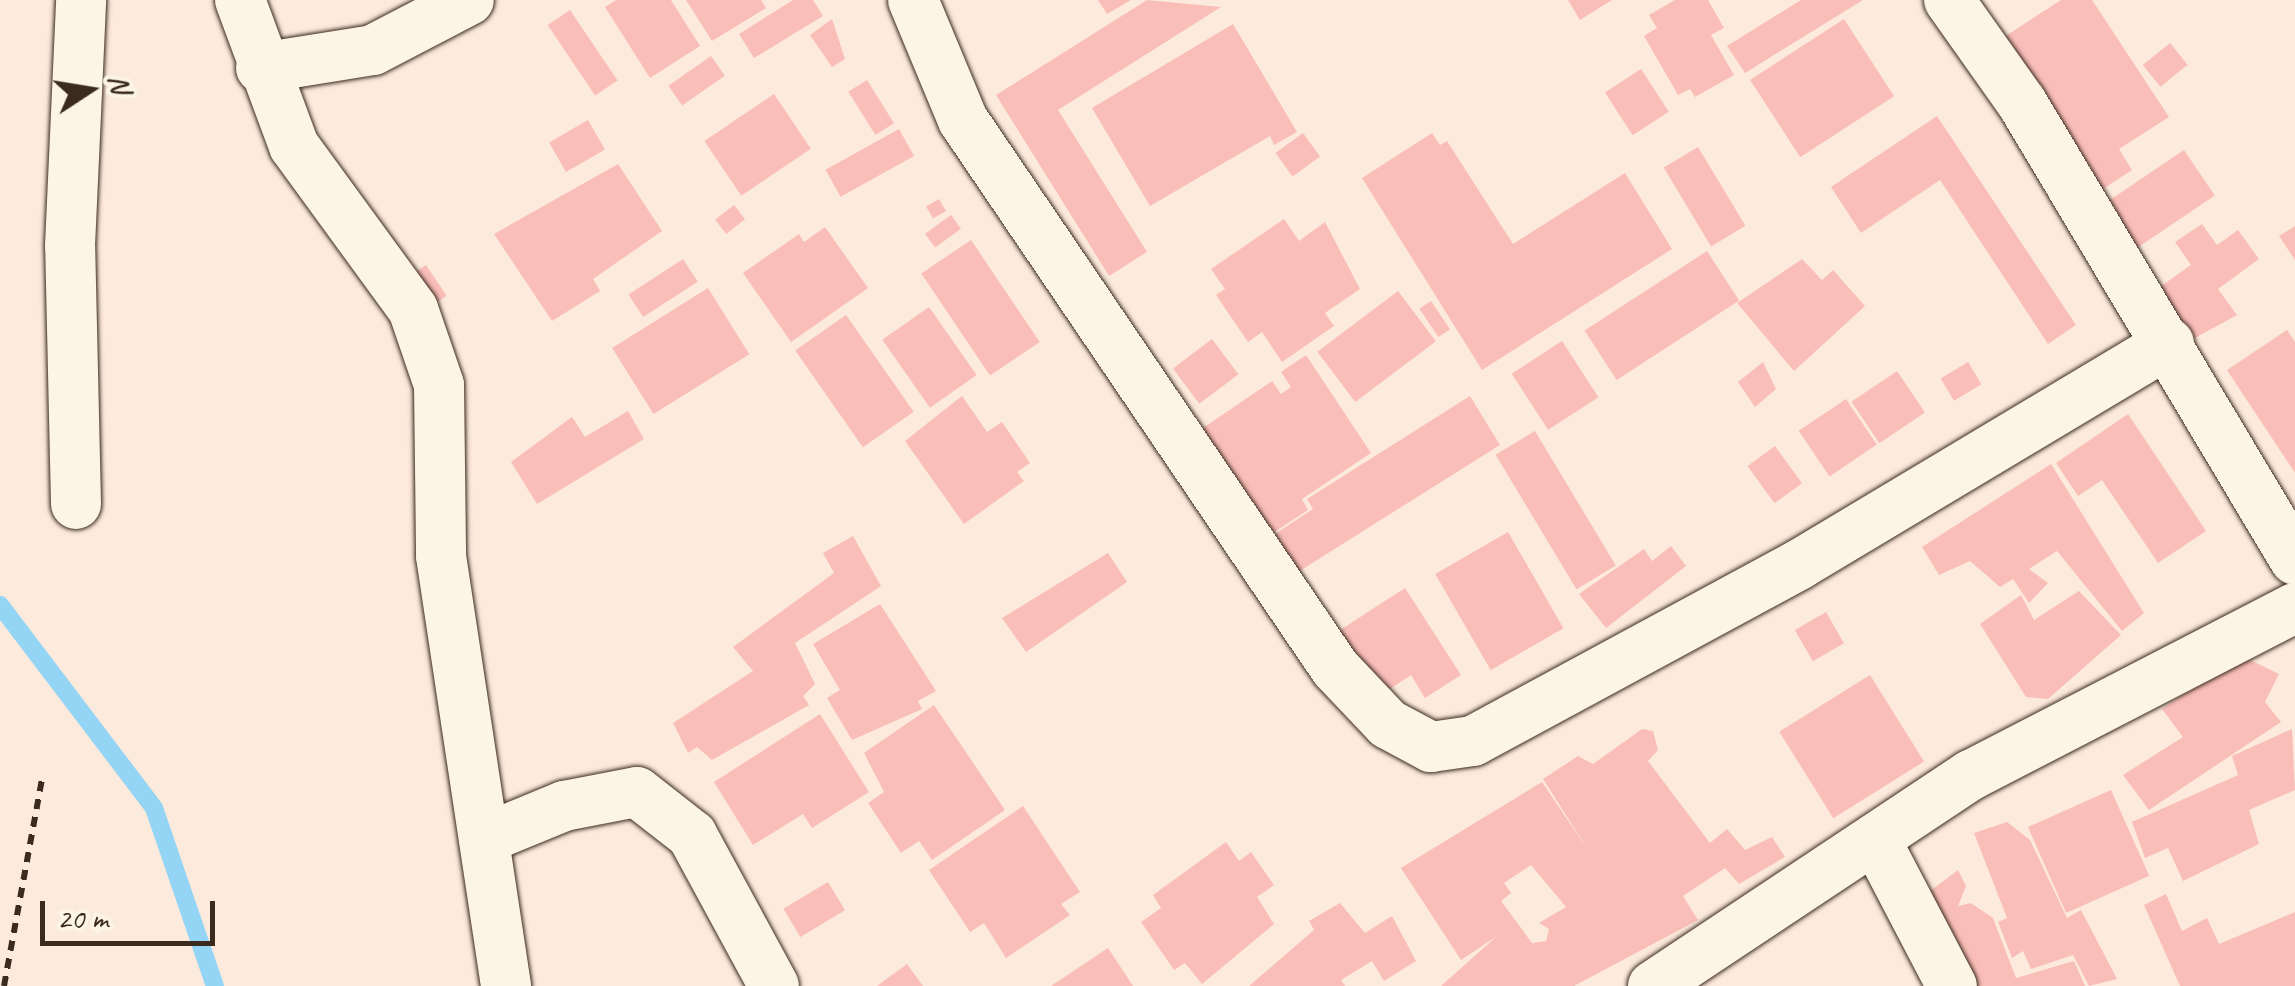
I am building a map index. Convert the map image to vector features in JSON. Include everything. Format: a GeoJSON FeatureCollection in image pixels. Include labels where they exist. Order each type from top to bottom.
{"type":"FeatureCollection","features":[{"type":"Feature","properties":{"kind":"street"},"geometry":{"type":"LineString","coordinates":[[76,504],[70,246],[81,0]]}},
{"type":"Feature","properties":{"kind":"street"},"geometry":{"type":"LineString","coordinates":[[240,0],[261,68],[294,146],[413,309],[440,385],[441,556],[506,986]]}},
{"type":"Feature","properties":{"kind":"street"},"geometry":{"type":"LineString","coordinates":[[261,68],[373,50],[469,0]]}},
{"type":"Feature","properties":{"kind":"street"},"geometry":{"type":"LineString","coordinates":[[914,0],[963,120],[1335,668],[1388,724],[1431,747],[1472,740],[1800,564],[2169,342]]}},
{"type":"Feature","properties":{"kind":"street"},"geometry":{"type":"LineString","coordinates":[[1949,0],[2169,342],[2295,560]]}},
{"type":"Feature","properties":{"kind":"street"},"geometry":{"type":"LineString","coordinates":[[1653,986],[1970,775],[2295,608]]}},
{"type":"Feature","properties":{"kind":"street"},"geometry":{"type":"LineString","coordinates":[[484,839],[564,806],[637,792],[692,836],[774,986]]}},
{"type":"Feature","properties":{"kind":"street"},"geometry":{"type":"LineString","coordinates":[[1875,839],[1952,986]]}},
{"type":"Feature","properties":{"kind":"path"},"geometry":{"type":"LineString","coordinates":[[4,986],[42,778]]}},
{"type":"Feature","properties":{"kind":"building"},"geometry":{"type":"Polygon","coordinates":[[[616,0],[671,0],[700,46],[650,78],[605,7],[616,0]]]}},
{"type":"Feature","properties":{"kind":"building"},"geometry":{"type":"Polygon","coordinates":[[[686,0],[761,0],[766,8],[712,41],[686,0]]]}},
{"type":"Feature","properties":{"kind":"building"},"geometry":{"type":"Polygon","coordinates":[[[793,0],[813,0],[823,16],[754,58],[739,34],[793,0]]]}},
{"type":"Feature","properties":{"kind":"building"},"geometry":{"type":"Polygon","coordinates":[[[1098,0],[1131,0],[1107,14],[1098,0]]]}},
{"type":"Feature","properties":{"kind":"building"},"geometry":{"type":"Polygon","coordinates":[[[1147,0],[1221,7],[1058,110],[1147,252],[1109,276],[996,95],[1147,0]]]}},
{"type":"Feature","properties":{"kind":"building"},"geometry":{"type":"Polygon","coordinates":[[[1568,0],[1612,0],[1580,20],[1568,0]]]}},
{"type":"Feature","properties":{"kind":"building"},"geometry":{"type":"Polygon","coordinates":[[[1675,0],[1708,0],[1724,28],[1711,35],[1734,75],[1695,97],[1690,89],[1678,95],[1644,36],[1657,28],[1649,15],[1675,0]]]}},
{"type":"Feature","properties":{"kind":"building"},"geometry":{"type":"Polygon","coordinates":[[[1801,0],[1863,0],[1745,73],[1727,46],[1801,0]]]}},
{"type":"Feature","properties":{"kind":"building"},"geometry":{"type":"Polygon","coordinates":[[[2061,0],[2092,0],[2169,117],[2119,149],[2132,170],[2091,197],[2001,39],[2061,0]]]}},
{"type":"Feature","properties":{"kind":"building"},"geometry":{"type":"Polygon","coordinates":[[[570,10],[618,80],[595,96],[548,25],[570,10]]]}},
{"type":"Feature","properties":{"kind":"building"},"geometry":{"type":"Polygon","coordinates":[[[832,19],[845,59],[832,67],[810,35],[832,19]]]}},
{"type":"Feature","properties":{"kind":"building"},"geometry":{"type":"Polygon","coordinates":[[[1844,19],[1894,96],[1800,157],[1750,80],[1844,19]]]}},
{"type":"Feature","properties":{"kind":"building"},"geometry":{"type":"Polygon","coordinates":[[[1233,24],[1297,132],[1274,145],[1270,136],[1150,206],[1092,108],[1233,24]]]}},
{"type":"Feature","properties":{"kind":"building"},"geometry":{"type":"Polygon","coordinates":[[[2170,43],[2188,65],[2160,87],[2143,65],[2170,43]]]}},
{"type":"Feature","properties":{"kind":"building"},"geometry":{"type":"Polygon","coordinates":[[[711,56],[725,76],[682,105],[668,86],[711,56]]]}},
{"type":"Feature","properties":{"kind":"building"},"geometry":{"type":"Polygon","coordinates":[[[1641,69],[1669,112],[1633,135],[1605,92],[1641,69]]]}},
{"type":"Feature","properties":{"kind":"building"},"geometry":{"type":"Polygon","coordinates":[[[867,80],[894,123],[875,135],[848,92],[867,80]]]}},
{"type":"Feature","properties":{"kind":"building"},"geometry":{"type":"Polygon","coordinates":[[[774,94],[811,149],[741,196],[704,141],[774,94]]]}},
{"type":"Feature","properties":{"kind":"building"},"geometry":{"type":"Polygon","coordinates":[[[1937,116],[2076,325],[2048,344],[1940,180],[1861,233],[1831,187],[1937,116]]]}},
{"type":"Feature","properties":{"kind":"building"},"geometry":{"type":"Polygon","coordinates":[[[588,120],[605,149],[566,172],[549,143],[588,120]]]}},
{"type":"Feature","properties":{"kind":"building"},"geometry":{"type":"Polygon","coordinates":[[[899,129],[914,156],[841,197],[826,170],[899,129]]]}},
{"type":"Feature","properties":{"kind":"building"},"geometry":{"type":"Polygon","coordinates":[[[1303,133],[1320,156],[1293,176],[1275,153],[1303,133]]]}},
{"type":"Feature","properties":{"kind":"building"},"geometry":{"type":"Polygon","coordinates":[[[1432,133],[1440,145],[1447,141],[1513,244],[1625,173],[1672,249],[1482,370],[1362,178],[1432,133]]]}},
{"type":"Feature","properties":{"kind":"building"},"geometry":{"type":"Polygon","coordinates":[[[1698,147],[1745,226],[1711,246],[1664,168],[1698,147]]]}},
{"type":"Feature","properties":{"kind":"building"},"geometry":{"type":"Polygon","coordinates":[[[2184,150],[2215,196],[2131,252],[2100,206],[2184,150]]]}},
{"type":"Feature","properties":{"kind":"building"},"geometry":{"type":"Polygon","coordinates":[[[618,164],[662,231],[593,279],[600,291],[552,321],[494,234],[618,164]]]}},
{"type":"Feature","properties":{"kind":"building"},"geometry":{"type":"Polygon","coordinates":[[[939,199],[946,211],[933,219],[926,206],[939,199]]]}},
{"type":"Feature","properties":{"kind":"building"},"geometry":{"type":"Polygon","coordinates":[[[734,205],[745,219],[726,234],[715,220],[734,205]]]}},
{"type":"Feature","properties":{"kind":"building"},"geometry":{"type":"Polygon","coordinates":[[[951,215],[961,229],[935,248],[925,234],[951,215]]]}},
{"type":"Feature","properties":{"kind":"building"},"geometry":{"type":"Polygon","coordinates":[[[1284,219],[1299,241],[1325,222],[1360,289],[1325,313],[1334,326],[1282,362],[1262,332],[1248,342],[1216,295],[1225,289],[1211,269],[1284,219]]]}},
{"type":"Feature","properties":{"kind":"building"},"geometry":{"type":"Polygon","coordinates":[[[2202,224],[2217,245],[2238,230],[2259,259],[2218,289],[2237,315],[2193,339],[2157,289],[2191,265],[2175,242],[2202,224]]]}},
{"type":"Feature","properties":{"kind":"building"},"geometry":{"type":"Polygon","coordinates":[[[2295,226],[2295,260],[2279,236],[2295,226]]]}},
{"type":"Feature","properties":{"kind":"building"},"geometry":{"type":"Polygon","coordinates":[[[825,227],[868,288],[791,342],[743,273],[799,234],[804,242],[825,227]]]}},
{"type":"Feature","properties":{"kind":"building"},"geometry":{"type":"Polygon","coordinates":[[[971,240],[1040,342],[990,376],[921,274],[971,240]]]}},
{"type":"Feature","properties":{"kind":"building"},"geometry":{"type":"Polygon","coordinates":[[[1707,251],[1739,300],[1617,380],[1585,331],[1707,251]]]}},
{"type":"Feature","properties":{"kind":"building"},"geometry":{"type":"Polygon","coordinates":[[[683,259],[698,282],[643,317],[628,294],[683,259]]]}},
{"type":"Feature","properties":{"kind":"building"},"geometry":{"type":"Polygon","coordinates":[[[1802,259],[1822,280],[1833,270],[1865,306],[1794,371],[1737,303],[1802,259]]]}},
{"type":"Feature","properties":{"kind":"building"},"geometry":{"type":"Polygon","coordinates":[[[426,265],[447,296],[424,311],[404,280],[426,265]]]}},
{"type":"Feature","properties":{"kind":"building"},"geometry":{"type":"Polygon","coordinates":[[[708,288],[749,354],[654,414],[612,348],[708,288]]]}},
{"type":"Feature","properties":{"kind":"building"},"geometry":{"type":"Polygon","coordinates":[[[1398,291],[1436,341],[1355,402],[1317,352],[1398,291]]]}},
{"type":"Feature","properties":{"kind":"building"},"geometry":{"type":"Polygon","coordinates":[[[1431,301],[1450,329],[1438,337],[1419,309],[1431,301]]]}},
{"type":"Feature","properties":{"kind":"building"},"geometry":{"type":"Polygon","coordinates":[[[929,307],[977,375],[930,408],[882,340],[929,307]]]}},
{"type":"Feature","properties":{"kind":"building"},"geometry":{"type":"Polygon","coordinates":[[[846,315],[914,412],[863,447],[795,351],[846,315]]]}},
{"type":"Feature","properties":{"kind":"building"},"geometry":{"type":"Polygon","coordinates":[[[2287,330],[2295,342],[2295,473],[2227,370],[2287,330]]]}},
{"type":"Feature","properties":{"kind":"building"},"geometry":{"type":"Polygon","coordinates":[[[1212,339],[1238,374],[1199,404],[1173,368],[1212,339]]]}},
{"type":"Feature","properties":{"kind":"building"},"geometry":{"type":"Polygon","coordinates":[[[1562,341],[1598,397],[1548,430],[1512,374],[1562,341]]]}},
{"type":"Feature","properties":{"kind":"building"},"geometry":{"type":"Polygon","coordinates":[[[1306,355],[1371,453],[1302,499],[1308,510],[1273,533],[1203,428],[1272,381],[1281,394],[1291,387],[1281,372],[1306,355]]]}},
{"type":"Feature","properties":{"kind":"building"},"geometry":{"type":"Polygon","coordinates":[[[1763,362],[1776,389],[1755,407],[1738,382],[1763,362]]]}},
{"type":"Feature","properties":{"kind":"building"},"geometry":{"type":"Polygon","coordinates":[[[1968,362],[1981,384],[1954,401],[1941,378],[1968,362]]]}},
{"type":"Feature","properties":{"kind":"building"},"geometry":{"type":"Polygon","coordinates":[[[1897,371],[1925,412],[1879,443],[1851,402],[1897,371]]]}},
{"type":"Feature","properties":{"kind":"building"},"geometry":{"type":"Polygon","coordinates":[[[962,396],[987,432],[1002,422],[1030,463],[1017,472],[1024,481],[964,524],[905,441],[962,396]]]}},
{"type":"Feature","properties":{"kind":"building"},"geometry":{"type":"Polygon","coordinates":[[[1470,396],[1500,445],[1298,572],[1275,534],[1313,509],[1307,499],[1470,396]]]}},
{"type":"Feature","properties":{"kind":"building"},"geometry":{"type":"Polygon","coordinates":[[[1846,399],[1877,445],[1830,476],[1799,431],[1846,399]]]}},
{"type":"Feature","properties":{"kind":"building"},"geometry":{"type":"Polygon","coordinates":[[[628,411],[644,439],[537,504],[511,462],[572,417],[585,437],[628,411]]]}},
{"type":"Feature","properties":{"kind":"building"},"geometry":{"type":"Polygon","coordinates":[[[2128,414],[2206,531],[2158,563],[2102,480],[2078,496],[2056,463],[2128,414]]]}},
{"type":"Feature","properties":{"kind":"building"},"geometry":{"type":"Polygon","coordinates":[[[1535,431],[1616,566],[1576,589],[1496,455],[1535,431]]]}},
{"type":"Feature","properties":{"kind":"building"},"geometry":{"type":"Polygon","coordinates":[[[1775,446],[1802,483],[1775,503],[1747,466],[1775,446]]]}},
{"type":"Feature","properties":{"kind":"building"},"geometry":{"type":"Polygon","coordinates":[[[2051,464],[2144,613],[2122,631],[2057,551],[2029,569],[2048,583],[2029,603],[2013,579],[2000,587],[1970,561],[1939,575],[1922,547],[2051,464]]]}},
{"type":"Feature","properties":{"kind":"building"},"geometry":{"type":"Polygon","coordinates":[[[1508,532],[1564,628],[1491,670],[1435,574],[1508,532]]]}},
{"type":"Feature","properties":{"kind":"building"},"geometry":{"type":"Polygon","coordinates":[[[853,536],[881,586],[795,643],[815,684],[803,696],[809,705],[712,760],[697,747],[688,753],[673,723],[753,671],[733,647],[834,573],[823,553],[853,536]]]}},
{"type":"Feature","properties":{"kind":"building"},"geometry":{"type":"Polygon","coordinates":[[[1671,546],[1686,566],[1606,628],[1579,594],[1644,549],[1652,561],[1671,546]]]}},
{"type":"Feature","properties":{"kind":"building"},"geometry":{"type":"Polygon","coordinates":[[[1108,553],[1127,582],[1026,652],[1002,618],[1108,553]]]}},
{"type":"Feature","properties":{"kind":"building"},"geometry":{"type":"Polygon","coordinates":[[[1405,588],[1461,675],[1425,698],[1411,675],[1378,697],[1337,632],[1405,588]]]}},
{"type":"Feature","properties":{"kind":"building"},"geometry":{"type":"Polygon","coordinates":[[[2079,591],[2121,635],[2048,699],[2026,697],[1980,624],[2021,595],[2034,620],[2079,591]]]}},
{"type":"Feature","properties":{"kind":"building"},"geometry":{"type":"Polygon","coordinates":[[[880,604],[936,691],[918,701],[922,709],[852,740],[827,698],[840,690],[813,644],[880,604]]]}},
{"type":"Feature","properties":{"kind":"building"},"geometry":{"type":"Polygon","coordinates":[[[1826,612],[1844,643],[1813,661],[1795,630],[1826,612]]]}},
{"type":"Feature","properties":{"kind":"building"},"geometry":{"type":"Polygon","coordinates":[[[2242,656],[2279,674],[2265,702],[2281,722],[2149,810],[2123,775],[2183,737],[2162,709],[2242,656]]]}},
{"type":"Feature","properties":{"kind":"building"},"geometry":{"type":"Polygon","coordinates":[[[1870,675],[1924,762],[1833,818],[1779,732],[1870,675]]]}},
{"type":"Feature","properties":{"kind":"building"},"geometry":{"type":"Polygon","coordinates":[[[934,705],[1005,810],[932,860],[919,841],[901,853],[868,803],[884,792],[864,753],[934,705]]]}},
{"type":"Feature","properties":{"kind":"building"},"geometry":{"type":"Polygon","coordinates":[[[820,714],[869,792],[812,828],[803,814],[753,845],[714,782],[820,714]]]}},
{"type":"Feature","properties":{"kind":"building"},"geometry":{"type":"Polygon","coordinates":[[[1642,729],[1653,731],[1658,750],[1648,761],[1710,843],[1727,829],[1745,850],[1772,837],[1785,857],[1739,884],[1725,868],[1683,896],[1698,920],[1574,986],[1441,986],[1497,936],[1461,960],[1401,868],[1542,782],[1588,850],[1543,779],[1578,756],[1593,764],[1642,729]],[[1531,865],[1504,883],[1511,893],[1501,901],[1532,943],[1546,941],[1549,929],[1539,923],[1566,907],[1531,865]]]}},
{"type":"Feature","properties":{"kind":"building"},"geometry":{"type":"Polygon","coordinates":[[[2292,729],[2295,790],[2249,810],[2259,844],[2183,881],[2168,848],[2145,858],[2132,822],[2238,775],[2232,756],[2292,729]]]}},
{"type":"Feature","properties":{"kind":"building"},"geometry":{"type":"Polygon","coordinates":[[[2111,790],[2149,876],[2066,913],[2028,827],[2111,790]]]}},
{"type":"Feature","properties":{"kind":"building"},"geometry":{"type":"Polygon","coordinates":[[[1023,806],[1080,892],[1061,904],[1070,915],[1006,958],[984,923],[970,932],[929,870],[1023,806]]]}},
{"type":"Feature","properties":{"kind":"building"},"geometry":{"type":"Polygon","coordinates":[[[2007,822],[2030,840],[2067,918],[2081,910],[2117,979],[2089,986],[2073,955],[2031,969],[2023,951],[2012,958],[1998,922],[2007,918],[1974,833],[2007,822]]]}},
{"type":"Feature","properties":{"kind":"building"},"geometry":{"type":"Polygon","coordinates":[[[1226,842],[1239,861],[1251,852],[1274,885],[1257,897],[1274,924],[1202,984],[1185,963],[1174,970],[1141,922],[1161,908],[1153,895],[1226,842]]]}},
{"type":"Feature","properties":{"kind":"building"},"geometry":{"type":"Polygon","coordinates":[[[1958,870],[1966,886],[1958,906],[1971,903],[1993,918],[2016,978],[2074,961],[2085,986],[1975,986],[1930,891],[1958,870]]]}},
{"type":"Feature","properties":{"kind":"building"},"geometry":{"type":"Polygon","coordinates":[[[828,882],[845,910],[800,937],[783,909],[828,882]]]}},
{"type":"Feature","properties":{"kind":"building"},"geometry":{"type":"Polygon","coordinates":[[[2166,894],[2182,931],[2207,918],[2219,944],[2295,912],[2295,986],[2180,986],[2144,905],[2166,894]]]}},
{"type":"Feature","properties":{"kind":"building"},"geometry":{"type":"Polygon","coordinates":[[[1340,903],[1365,933],[1392,916],[1416,961],[1384,981],[1372,961],[1341,980],[1345,986],[1249,986],[1314,930],[1309,921],[1340,903]]]}},
{"type":"Feature","properties":{"kind":"building"},"geometry":{"type":"Polygon","coordinates":[[[1108,948],[1133,986],[1051,986],[1108,948]]]}},
{"type":"Feature","properties":{"kind":"building"},"geometry":{"type":"Polygon","coordinates":[[[907,964],[923,986],[877,986],[907,964]]]}},
{"type":"Feature","properties":{"kind":"waterway"},"geometry":{"type":"LineString","coordinates":[[0,605],[154,808],[215,986]]}}]}
